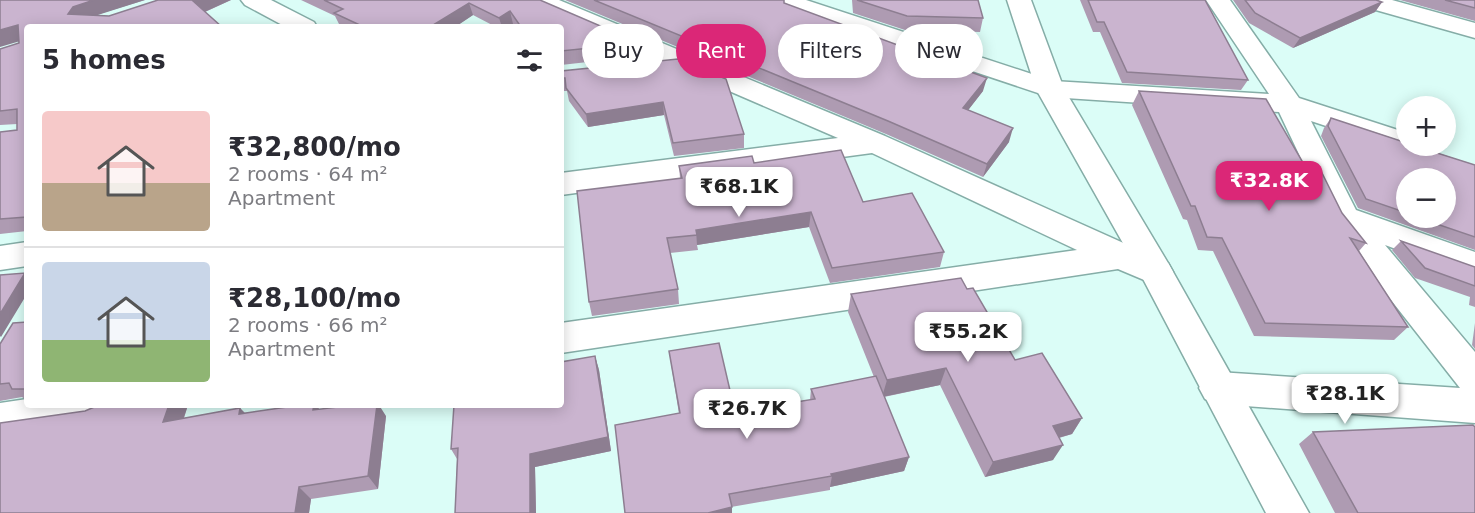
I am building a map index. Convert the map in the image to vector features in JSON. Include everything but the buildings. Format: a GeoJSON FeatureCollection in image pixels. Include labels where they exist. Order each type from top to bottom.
{"type":"FeatureCollection","features":[{"type":"Feature","properties":{"kind":"street"},"geometry":{"type":"LineString","coordinates":[[253,0],[299,24]]}},
{"type":"Feature","properties":{"kind":"street"},"geometry":{"type":"LineString","coordinates":[[538,0],[676,58]]}},
{"type":"Feature","properties":{"kind":"street"},"geometry":{"type":"LineString","coordinates":[[782,0],[832,9],[1050,89],[1289,104],[1396,139]]}},
{"type":"Feature","properties":{"kind":"street"},"geometry":{"type":"LineString","coordinates":[[1019,0],[1050,89],[1156,272],[1288,513]]}},
{"type":"Feature","properties":{"kind":"street"},"geometry":{"type":"LineString","coordinates":[[1218,0],[1289,104],[1344,218],[1475,380]]}},
{"type":"Feature","properties":{"kind":"street"},"geometry":{"type":"LineString","coordinates":[[1366,0],[1475,31]]}},
{"type":"Feature","properties":{"kind":"street"},"geometry":{"type":"LineString","coordinates":[[722,78],[875,143],[1156,272]]}},
{"type":"Feature","properties":{"kind":"street"},"geometry":{"type":"LineString","coordinates":[[564,184],[875,143]]}},
{"type":"Feature","properties":{"kind":"street"},"geometry":{"type":"LineString","coordinates":[[1344,218],[1475,265]]}},
{"type":"Feature","properties":{"kind":"street"},"geometry":{"type":"LineString","coordinates":[[0,258],[24,254]]}},
{"type":"Feature","properties":{"kind":"street"},"geometry":{"type":"LineString","coordinates":[[564,338],[1121,256]]}},
{"type":"Feature","properties":{"kind":"street"},"geometry":{"type":"LineString","coordinates":[[1218,388],[1475,406]]}},
{"type":"Feature","properties":{"kind":"street"},"geometry":{"type":"LineString","coordinates":[[0,420],[80,408]]}}]}
